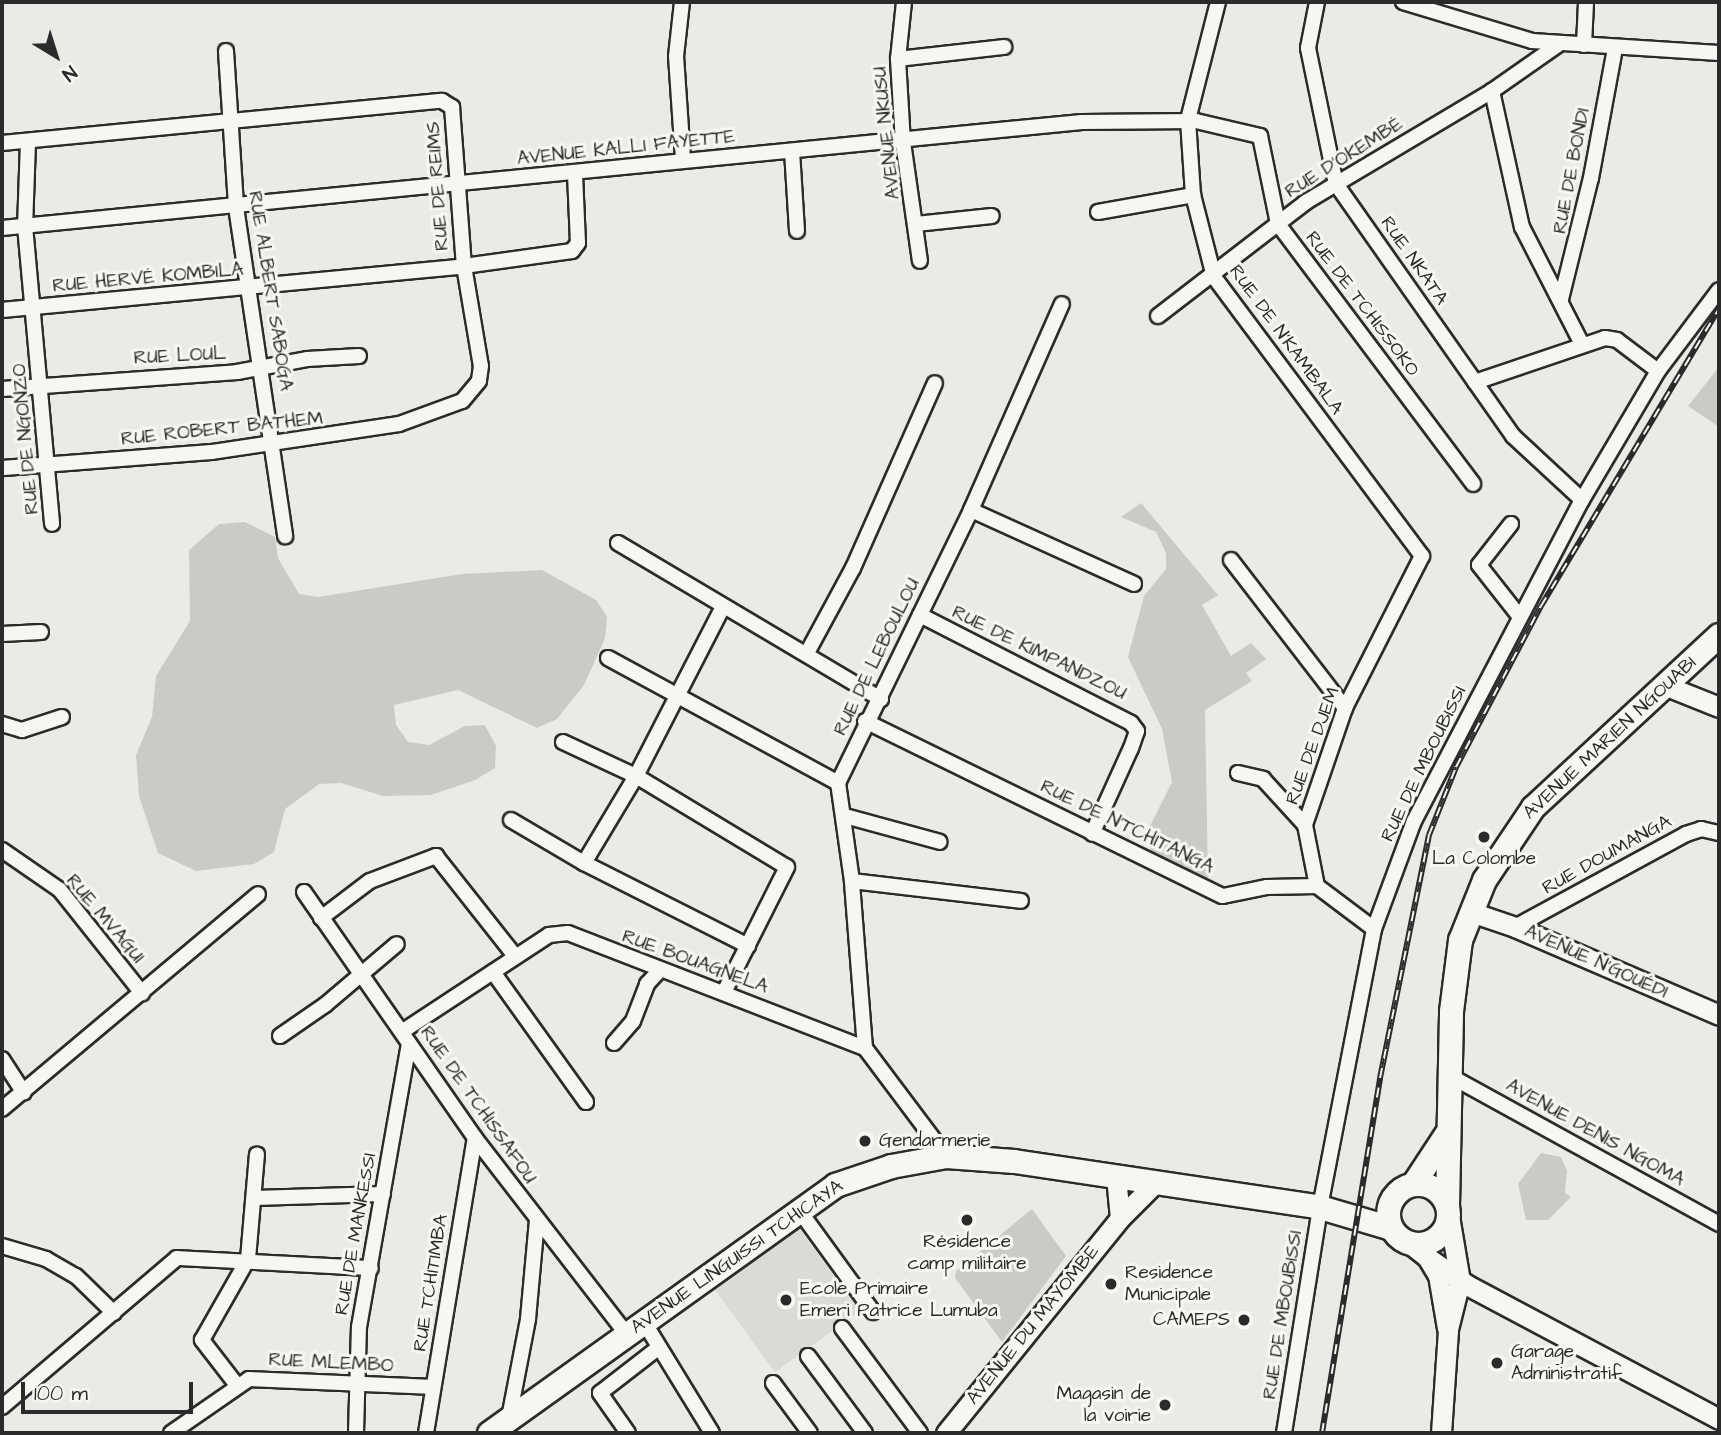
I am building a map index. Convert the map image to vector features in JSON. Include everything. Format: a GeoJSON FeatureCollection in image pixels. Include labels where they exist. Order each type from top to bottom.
{"type":"FeatureCollection","features":[{"type":"Feature","properties":{"kind":"main road","name":"AVENUE MARIEN NGOUABI"},"geometry":{"type":"LineString","coordinates":[[1448,1210],[1451,1011],[1460,940],[1471,912],[1510,836],[1533,807],[1719,635]]}},
{"type":"Feature","properties":{"kind":"main road","name":"AVENUE MARIEN NGOUABI"},"geometry":{"type":"LineString","coordinates":[[1404,1190],[1430,1164],[1448,1128]]}},
{"type":"Feature","properties":{"kind":"main road","name":"AVENUE LINGUISSI TCHICAYA"},"geometry":{"type":"LineString","coordinates":[[489,1433],[799,1210],[862,1172],[946,1156],[1116,1176],[1345,1212]]}},
{"type":"Feature","properties":{"kind":"main road"},"geometry":{"type":"LineString","coordinates":[[1434,1188],[1448,1210],[1446,1226],[1432,1241],[1409,1243],[1345,1212],[1404,1190],[1434,1188]]}},
{"type":"Feature","properties":{"kind":"main road"},"geometry":{"type":"LineString","coordinates":[[1404,1190],[1389,1206],[1409,1243]]}},
{"type":"Feature","properties":{"kind":"street"},"geometry":{"type":"LineString","coordinates":[[682,2],[676,56],[683,159]]}},
{"type":"Feature","properties":{"kind":"street","name":"AVENUE NKUSU"},"geometry":{"type":"LineString","coordinates":[[904,2],[898,59],[904,142],[920,261]]}},
{"type":"Feature","properties":{"kind":"street","name":"RUE DE N'KAMBALA"},"geometry":{"type":"LineString","coordinates":[[1217,2],[1188,120],[1193,195],[1214,277],[1420,550]]}},
{"type":"Feature","properties":{"kind":"street","name":"RUE NKATA"},"geometry":{"type":"LineString","coordinates":[[1317,2],[1308,40],[1336,184],[1513,436],[1582,500]]}},
{"type":"Feature","properties":{"kind":"street"},"geometry":{"type":"LineString","coordinates":[[1403,2],[1429,5],[1519,38],[1615,49],[1719,53]]}},
{"type":"Feature","properties":{"kind":"street"},"geometry":{"type":"LineString","coordinates":[[1584,45],[1587,2]]}},
{"type":"Feature","properties":{"kind":"street","name":"RUE D'OKEMBÉ"},"geometry":{"type":"LineString","coordinates":[[1158,316],[1214,277],[1278,224],[1336,184],[1492,91],[1559,44]]}},
{"type":"Feature","properties":{"kind":"street"},"geometry":{"type":"LineString","coordinates":[[898,59],[1004,47]]}},
{"type":"Feature","properties":{"kind":"street","name":"RUE DE BONDI"},"geometry":{"type":"LineString","coordinates":[[1562,299],[1588,191],[1615,49]]}},
{"type":"Feature","properties":{"kind":"street","name":"RUE ALBERT SABOGA"},"geometry":{"type":"LineString","coordinates":[[226,51],[236,207],[263,368],[285,536]]}},
{"type":"Feature","properties":{"kind":"street"},"geometry":{"type":"LineString","coordinates":[[1492,91],[1522,227],[1562,299],[1581,344]]}},
{"type":"Feature","properties":{"kind":"street","name":"RUE DE REIMS"},"geometry":{"type":"LineString","coordinates":[[229,123],[442,101],[452,107],[464,266],[480,373],[473,390],[443,409]]}},
{"type":"Feature","properties":{"kind":"street","name":"AVENUE KALLI FAYETTE"},"geometry":{"type":"LineString","coordinates":[[2,228],[457,185],[683,159],[904,142],[1082,122],[1188,120],[1254,132]]}},
{"type":"Feature","properties":{"kind":"street"},"geometry":{"type":"LineString","coordinates":[[2,143],[229,123]]}},
{"type":"Feature","properties":{"kind":"street","name":"RUE DE TCHISSOKO"},"geometry":{"type":"LineString","coordinates":[[1254,132],[1263,142],[1278,224],[1473,484]]}},
{"type":"Feature","properties":{"kind":"street","name":"RUE DE NGONZO"},"geometry":{"type":"LineString","coordinates":[[28,142],[25,226],[42,385],[52,524]]}},
{"type":"Feature","properties":{"kind":"street"},"geometry":{"type":"LineString","coordinates":[[792,150],[797,230]]}},
{"type":"Feature","properties":{"kind":"street","name":"RUE HERVÉ KOMBILA"},"geometry":{"type":"LineString","coordinates":[[2,310],[464,266],[575,250],[575,173]]}},
{"type":"Feature","properties":{"kind":"street"},"geometry":{"type":"LineString","coordinates":[[1098,212],[1193,195]]}},
{"type":"Feature","properties":{"kind":"street"},"geometry":{"type":"LineString","coordinates":[[915,224],[992,216]]}},
{"type":"Feature","properties":{"kind":"street","name":"RUE DE MBOUBISSI"},"geometry":{"type":"LineString","coordinates":[[1283,1433],[1320,1207],[1374,929],[1414,821],[1582,500],[1658,371],[1719,290]]}},
{"type":"Feature","properties":{"kind":"street","name":"RUE DE LEBOULOU"},"geometry":{"type":"LineString","coordinates":[[838,783],[865,721],[881,699],[971,510],[1062,304]]}},
{"type":"Feature","properties":{"kind":"street"},"geometry":{"type":"LineString","coordinates":[[1475,382],[1581,344],[1612,338],[1658,371]]}},
{"type":"Feature","properties":{"kind":"street","name":"RUE LOUL"},"geometry":{"type":"LineString","coordinates":[[2,389],[263,368],[359,356]]}},
{"type":"Feature","properties":{"kind":"street"},"geometry":{"type":"LineString","coordinates":[[807,653],[853,568],[935,383]]}},
{"type":"Feature","properties":{"kind":"street","name":"RUE ROBERT BATHEM"},"geometry":{"type":"LineString","coordinates":[[2,468],[343,436],[443,409]]}},
{"type":"Feature","properties":{"kind":"street"},"geometry":{"type":"LineString","coordinates":[[971,510],[1133,584]]}},
{"type":"Feature","properties":{"kind":"street"},"geometry":{"type":"LineString","coordinates":[[1511,524],[1479,565],[1520,617]]}},
{"type":"Feature","properties":{"kind":"street"},"geometry":{"type":"LineString","coordinates":[[618,543],[881,699]]}},
{"type":"Feature","properties":{"kind":"street","name":"RUE DE DJEM"},"geometry":{"type":"LineString","coordinates":[[1317,886],[1305,825],[1345,708],[1421,562],[1420,550]]}},
{"type":"Feature","properties":{"kind":"street"},"geometry":{"type":"LineString","coordinates":[[1231,560],[1345,708]]}},
{"type":"Feature","properties":{"kind":"street"},"geometry":{"type":"LineString","coordinates":[[584,863],[636,776],[723,607]]}},
{"type":"Feature","properties":{"kind":"street","name":"RUE DE KIMPANDZOU"},"geometry":{"type":"LineString","coordinates":[[920,615],[1125,716],[1137,731],[1092,834]]}},
{"type":"Feature","properties":{"kind":"street"},"geometry":{"type":"LineString","coordinates":[[2,634],[41,632]]}},
{"type":"Feature","properties":{"kind":"street"},"geometry":{"type":"LineString","coordinates":[[608,658],[680,694],[838,783],[837,798],[845,816],[852,881],[865,1048],[946,1156]]}},
{"type":"Feature","properties":{"kind":"street"},"geometry":{"type":"LineString","coordinates":[[1664,685],[1719,707]]}},
{"type":"Feature","properties":{"kind":"street"},"geometry":{"type":"LineString","coordinates":[[5,726],[34,727],[62,718]]}},
{"type":"Feature","properties":{"kind":"street","name":"RUE DE N'TCHITANGA"},"geometry":{"type":"LineString","coordinates":[[865,721],[1223,896],[1267,887],[1317,886]]}},
{"type":"Feature","properties":{"kind":"street"},"geometry":{"type":"LineString","coordinates":[[563,743],[636,776],[787,867],[724,992]]}},
{"type":"Feature","properties":{"kind":"street"},"geometry":{"type":"LineString","coordinates":[[1238,773],[1263,779],[1305,825]]}},
{"type":"Feature","properties":{"kind":"street"},"geometry":{"type":"LineString","coordinates":[[845,816],[940,842]]}},
{"type":"Feature","properties":{"kind":"street"},"geometry":{"type":"LineString","coordinates":[[511,820],[584,863],[748,946]]}},
{"type":"Feature","properties":{"kind":"street","name":"RUE DOUMANGA"},"geometry":{"type":"LineString","coordinates":[[1515,927],[1686,834],[1701,829],[1719,833]]}},
{"type":"Feature","properties":{"kind":"street"},"geometry":{"type":"LineString","coordinates":[[321,918],[370,881],[436,856],[515,956]]}},
{"type":"Feature","properties":{"kind":"street","name":"RUE MVAGUI"},"geometry":{"type":"LineString","coordinates":[[5,858],[60,890],[142,993]]}},
{"type":"Feature","properties":{"kind":"street"},"geometry":{"type":"LineString","coordinates":[[852,881],[1021,901]]}},
{"type":"Feature","properties":{"kind":"street"},"geometry":{"type":"LineString","coordinates":[[1317,886],[1374,929]]}},
{"type":"Feature","properties":{"kind":"street","name":"RUE DE TCHISSAFOU"},"geometry":{"type":"LineString","coordinates":[[304,892],[475,1138],[537,1220],[635,1329],[658,1348],[711,1433]]}},
{"type":"Feature","properties":{"kind":"street"},"geometry":{"type":"LineString","coordinates":[[2,1109],[258,894]]}},
{"type":"Feature","properties":{"kind":"street","name":"AVENUE N'GOUÉDI"},"geometry":{"type":"LineString","coordinates":[[1471,912],[1515,927],[1719,1016]]}},
{"type":"Feature","properties":{"kind":"street","name":"RUE BOUAGNELA"},"geometry":{"type":"LineString","coordinates":[[406,1037],[515,956],[549,935],[568,933],[659,971],[724,992],[865,1048]]}},
{"type":"Feature","properties":{"kind":"street"},"geometry":{"type":"LineString","coordinates":[[280,1036],[397,944]]}},
{"type":"Feature","properties":{"kind":"street"},"geometry":{"type":"LineString","coordinates":[[614,1043],[632,1021],[648,984],[659,971]]}},
{"type":"Feature","properties":{"kind":"street"},"geometry":{"type":"LineString","coordinates":[[493,972],[586,1102]]}},
{"type":"Feature","properties":{"kind":"street","name":"RUE DE MANKESSI"},"geometry":{"type":"LineString","coordinates":[[356,1433],[359,1327],[372,1268],[406,1037]]}},
{"type":"Feature","properties":{"kind":"street"},"geometry":{"type":"LineString","coordinates":[[2,1059],[24,1093]]}},
{"type":"Feature","properties":{"kind":"street","name":"AVENUE DENIS NGOMA"},"geometry":{"type":"LineString","coordinates":[[1452,1077],[1719,1224]]}},
{"type":"Feature","properties":{"kind":"street","name":"RUE TCHITIMBA"},"geometry":{"type":"LineString","coordinates":[[426,1433],[475,1138]]}},
{"type":"Feature","properties":{"kind":"street"},"geometry":{"type":"LineString","coordinates":[[171,1433],[236,1384],[202,1340],[248,1259],[257,1154]]}},
{"type":"Feature","properties":{"kind":"street"},"geometry":{"type":"LineString","coordinates":[[1116,1176],[1120,1218]]}},
{"type":"Feature","properties":{"kind":"street","name":"AVENUE DU MAYOMBE"},"geometry":{"type":"LineString","coordinates":[[946,1433],[1120,1218],[1156,1182]]}},
{"type":"Feature","properties":{"kind":"street"},"geometry":{"type":"LineString","coordinates":[[254,1198],[383,1194]]}},
{"type":"Feature","properties":{"kind":"street"},"geometry":{"type":"LineString","coordinates":[[799,1210],[873,1312]]}},
{"type":"Feature","properties":{"kind":"street","name":"AVENUE MARIEN NGOUABI"},"geometry":{"type":"LineString","coordinates":[[1441,1433],[1451,1320],[1460,1281],[1448,1210]]}},
{"type":"Feature","properties":{"kind":"street"},"geometry":{"type":"LineString","coordinates":[[509,1418],[528,1319],[537,1220]]}},
{"type":"Feature","properties":{"kind":"street"},"geometry":{"type":"LineString","coordinates":[[1409,1243],[1460,1281],[1491,1295],[1719,1419]]}},
{"type":"Feature","properties":{"kind":"street","name":"AVENUE MARIEN NGOUABI"},"geometry":{"type":"LineString","coordinates":[[1409,1243],[1438,1275],[1451,1320]]}},
{"type":"Feature","properties":{"kind":"street"},"geometry":{"type":"LineString","coordinates":[[2,1246],[46,1259],[76,1276],[114,1313]]}},
{"type":"Feature","properties":{"kind":"street","name":"AVENUE MARIEN NGOUABI"},"geometry":{"type":"LineString","coordinates":[[1455,1251],[1491,1295]]}},
{"type":"Feature","properties":{"kind":"street"},"geometry":{"type":"LineString","coordinates":[[2,1407],[177,1258],[248,1259],[372,1268]]}},
{"type":"Feature","properties":{"kind":"street"},"geometry":{"type":"LineString","coordinates":[[1451,1320],[1469,1300],[1491,1295]]}},
{"type":"Feature","properties":{"kind":"street"},"geometry":{"type":"LineString","coordinates":[[842,1328],[918,1433]]}},
{"type":"Feature","properties":{"kind":"street"},"geometry":{"type":"LineString","coordinates":[[628,1433],[600,1393],[658,1348]]}},
{"type":"Feature","properties":{"kind":"street"},"geometry":{"type":"LineString","coordinates":[[808,1356],[865,1433]]}},
{"type":"Feature","properties":{"kind":"street","name":"RUE MLEMBO"},"geometry":{"type":"LineString","coordinates":[[236,1384],[265,1379],[359,1386],[433,1387]]}},
{"type":"Feature","properties":{"kind":"street"},"geometry":{"type":"LineString","coordinates":[[774,1383],[810,1433]]}},
{"type":"Feature","properties":{"kind":"shaded area"},"geometry":{"type":"Polygon","coordinates":[[[1719,367],[1719,427],[1688,406],[1719,367]]]}},
{"type":"Feature","properties":{"kind":"shaded area"},"geometry":{"type":"Polygon","coordinates":[[[1141,503],[1218,595],[1202,605],[1231,656],[1251,643],[1266,659],[1246,673],[1252,681],[1205,710],[1208,881],[1153,857],[1146,834],[1172,782],[1162,729],[1128,657],[1144,596],[1166,569],[1166,553],[1156,532],[1121,517],[1141,503]]]}},
{"type":"Feature","properties":{"kind":"shaded area"},"geometry":{"type":"Polygon","coordinates":[[[245,522],[275,537],[278,558],[299,594],[318,597],[462,574],[542,570],[596,600],[607,617],[605,638],[584,685],[557,719],[537,728],[458,690],[394,705],[396,725],[408,742],[429,745],[465,726],[485,725],[496,746],[495,768],[475,780],[431,795],[383,796],[341,783],[319,784],[285,809],[274,852],[254,864],[196,871],[158,853],[139,796],[136,755],[152,717],[156,676],[190,621],[189,550],[219,524],[245,522]]]}},
{"type":"Feature","properties":{"kind":"shaded area"},"geometry":{"type":"Polygon","coordinates":[[[1541,1153],[1561,1157],[1567,1171],[1565,1193],[1571,1197],[1548,1220],[1526,1220],[1518,1184],[1541,1153]]]}},
{"type":"Feature","properties":{"kind":"shaded area"},"geometry":{"type":"Polygon","coordinates":[[[1032,1209],[1066,1256],[1002,1342],[955,1278],[956,1271],[1032,1209]]]}},
{"type":"Feature","properties":{"kind":"shaded area","name":"Ecole Primaire Emeri Patrice Lumuba"},"geometry":{"type":"Polygon","coordinates":[[[798,1227],[859,1311],[775,1372],[714,1288],[798,1227]]]}},
{"type":"Feature","properties":{"kind":"railway"},"geometry":{"type":"LineString","coordinates":[[1322,1433],[1380,1078],[1429,835],[1456,767],[1541,606],[1719,309]]}},
{"type":"Feature","properties":{"kind":"place","name":"La Colombe"},"geometry":{"type":"Point","coordinates":[1484,837]}},
{"type":"Feature","properties":{"kind":"place","name":"Gendarmerie"},"geometry":{"type":"Point","coordinates":[865,1141]}},
{"type":"Feature","properties":{"kind":"place","name":"Résidence camp militaire"},"geometry":{"type":"Point","coordinates":[967,1220]}},
{"type":"Feature","properties":{"kind":"place","name":"Residence Municipale"},"geometry":{"type":"Point","coordinates":[1111,1284]}},
{"type":"Feature","properties":{"kind":"place","name":"Ecole Primaire Emeri Patrice Lumuba"},"geometry":{"type":"Point","coordinates":[786,1300]}},
{"type":"Feature","properties":{"kind":"place","name":"CAMEPS"},"geometry":{"type":"Point","coordinates":[1244,1320]}},
{"type":"Feature","properties":{"kind":"place","name":"Garage Administratif"},"geometry":{"type":"Point","coordinates":[1497,1363]}},
{"type":"Feature","properties":{"kind":"place","name":"Magasin de la voirie"},"geometry":{"type":"Point","coordinates":[1165,1405]}}]}
